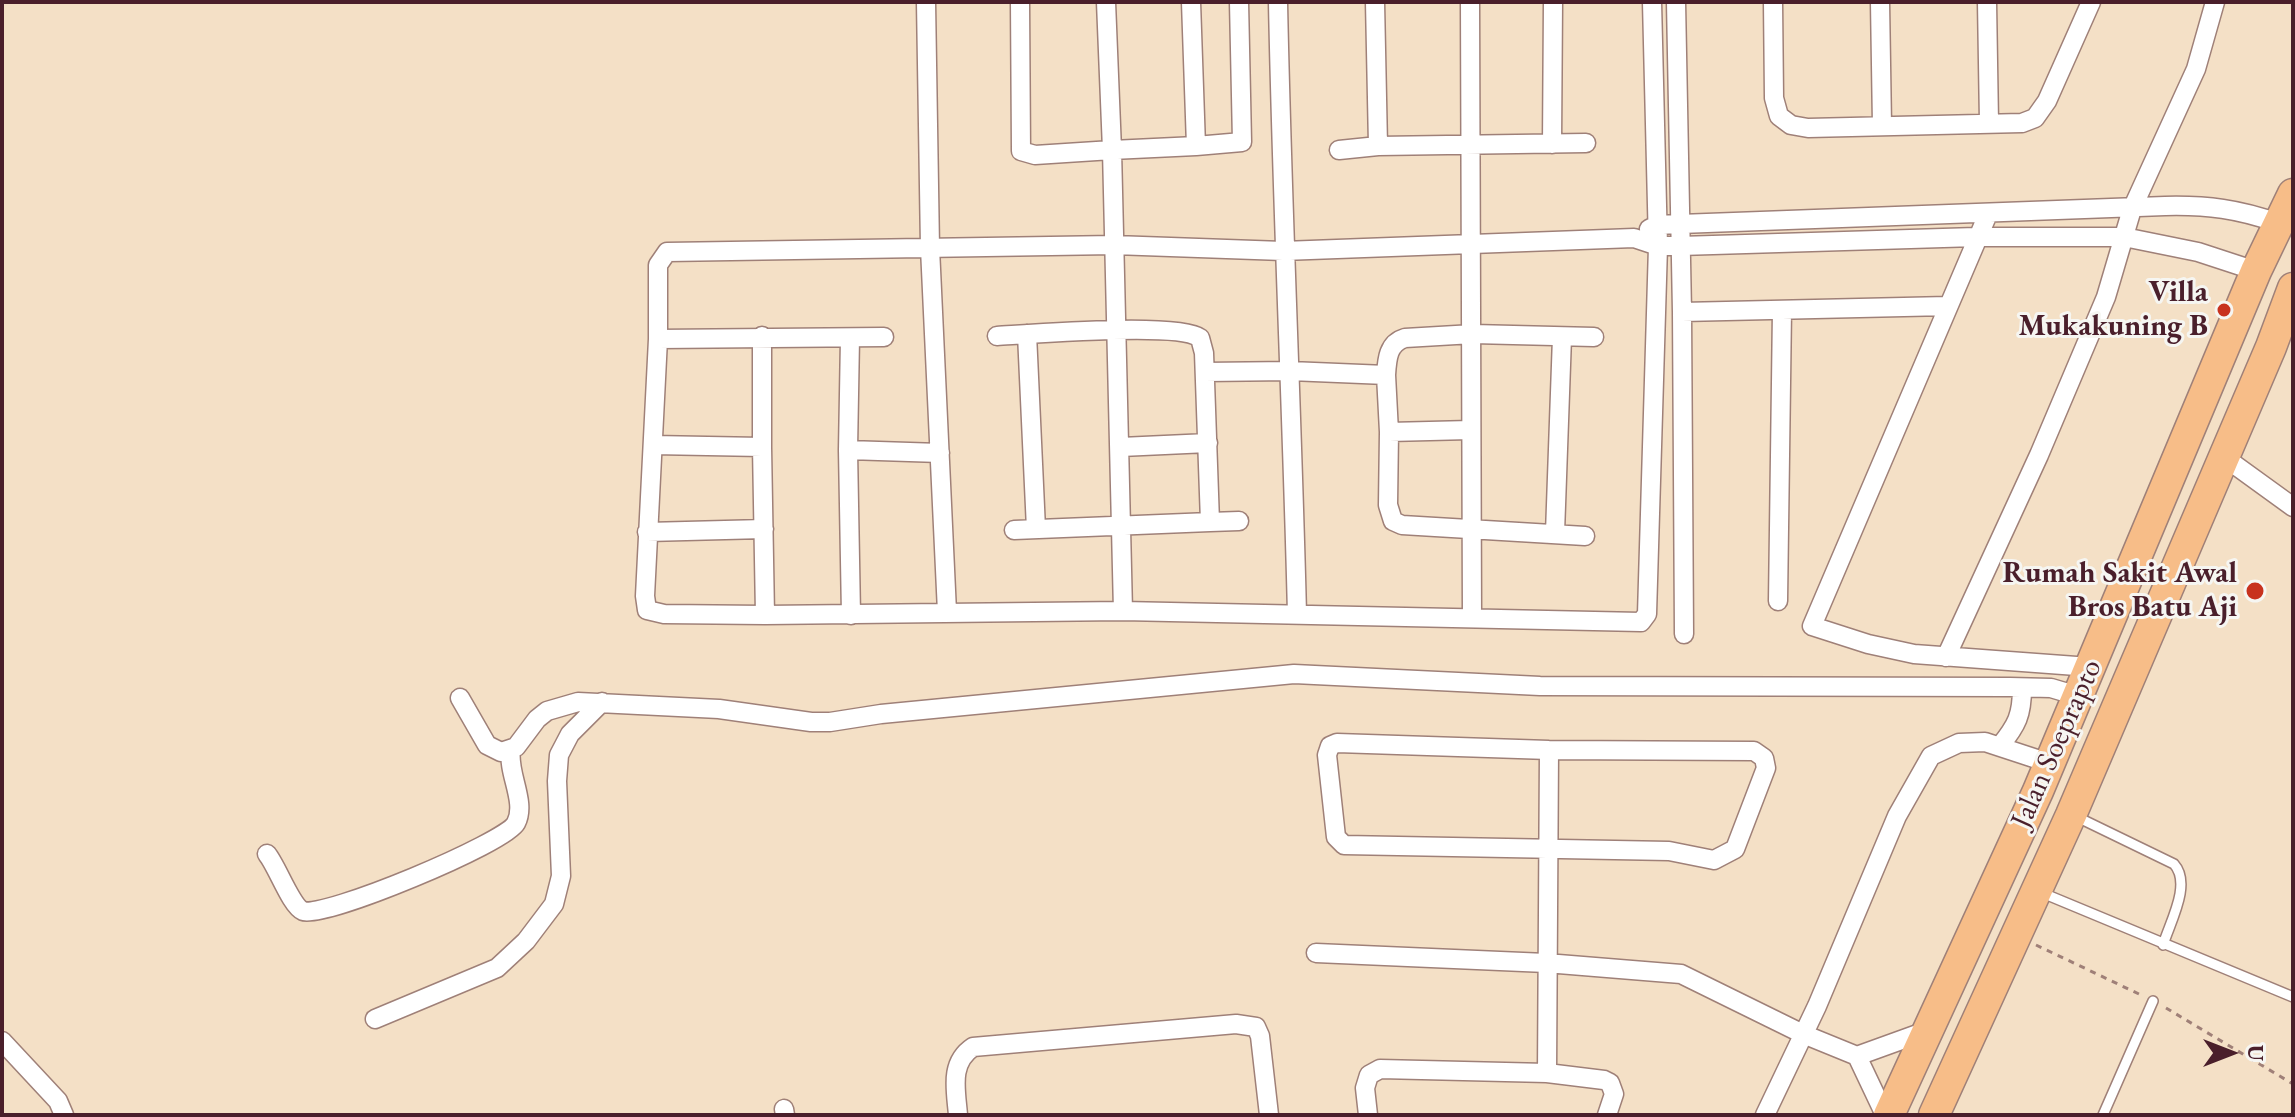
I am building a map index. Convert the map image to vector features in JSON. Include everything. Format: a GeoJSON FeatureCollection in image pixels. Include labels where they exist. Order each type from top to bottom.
{"type":"FeatureCollection","features":[{"type":"Feature","properties":{"kind":"highway","name":"Jalan Soeprapto"},"geometry":{"type":"LineString","coordinates":[[1887,1115],[1930,1029],[2049,763],[2256,271],[2293,194]]}},
{"type":"Feature","properties":{"kind":"highway","name":"Jalan Soeprapto"},"geometry":{"type":"LineString","coordinates":[[1934,1115],[2071,815],[2293,288]]}},
{"type":"Feature","properties":{"kind":"highway"},"geometry":{"type":"LineString","coordinates":[[2095,658],[2136,665]]}},
{"type":"Feature","properties":{"kind":"street"},"geometry":{"type":"LineString","coordinates":[[926,2],[930,248],[947,612]]}},
{"type":"Feature","properties":{"kind":"street"},"geometry":{"type":"LineString","coordinates":[[1020,2],[1021,151],[1035,155],[1248,141],[1239,2]]}},
{"type":"Feature","properties":{"kind":"street"},"geometry":{"type":"LineString","coordinates":[[1106,2],[1118,331],[1123,611]]}},
{"type":"Feature","properties":{"kind":"street"},"geometry":{"type":"LineString","coordinates":[[1191,2],[1196,146]]}},
{"type":"Feature","properties":{"kind":"street"},"geometry":{"type":"LineString","coordinates":[[1278,2],[1283,251],[1297,614]]}},
{"type":"Feature","properties":{"kind":"street"},"geometry":{"type":"LineString","coordinates":[[1375,2],[1378,146]]}},
{"type":"Feature","properties":{"kind":"street"},"geometry":{"type":"LineString","coordinates":[[1470,2],[1472,618]]}},
{"type":"Feature","properties":{"kind":"street"},"geometry":{"type":"LineString","coordinates":[[1552,144],[1553,2]]}},
{"type":"Feature","properties":{"kind":"street"},"geometry":{"type":"LineString","coordinates":[[1652,2],[1658,246],[1645,619],[1638,624],[1123,611],[765,615],[664,614],[647,610],[647,532],[658,339],[658,265],[667,252],[1114,245],[1283,251],[1634,238],[1658,246],[1680,246],[1976,237],[2124,237],[2198,252],[2256,271]]}},
{"type":"Feature","properties":{"kind":"street"},"geometry":{"type":"LineString","coordinates":[[1676,2],[1684,634]]}},
{"type":"Feature","properties":{"kind":"street"},"geometry":{"type":"LineString","coordinates":[[1773,2],[1774,98],[1779,116],[1791,125],[1808,128],[2022,123],[2035,118],[2047,101],[2091,2]]}},
{"type":"Feature","properties":{"kind":"street"},"geometry":{"type":"LineString","coordinates":[[1880,2],[1882,126]]}},
{"type":"Feature","properties":{"kind":"street"},"geometry":{"type":"LineString","coordinates":[[1987,2],[1989,123]]}},
{"type":"Feature","properties":{"kind":"street"},"geometry":{"type":"LineString","coordinates":[[1946,657],[2106,297],[2132,209],[2196,69],[2215,2]]}},
{"type":"Feature","properties":{"kind":"street"},"geometry":{"type":"LineString","coordinates":[[1339,150],[1378,146],[1586,143]]}},
{"type":"Feature","properties":{"kind":"street"},"geometry":{"type":"LineString","coordinates":[[1634,238],[1657,225],[2209,205],[2243,211],[2278,223]]}},
{"type":"Feature","properties":{"kind":"street"},"geometry":{"type":"LineString","coordinates":[[1988,214],[1812,626],[1914,654],[2095,658]]}},
{"type":"Feature","properties":{"kind":"street"},"geometry":{"type":"LineString","coordinates":[[1682,312],[1948,306]]}},
{"type":"Feature","properties":{"kind":"street"},"geometry":{"type":"LineString","coordinates":[[1778,601],[1782,310]]}},
{"type":"Feature","properties":{"kind":"street"},"geometry":{"type":"LineString","coordinates":[[997,336],[1118,331],[1192,332],[1202,342],[1205,372],[1210,522]]}},
{"type":"Feature","properties":{"kind":"street"},"geometry":{"type":"LineString","coordinates":[[1027,334],[1036,529]]}},
{"type":"Feature","properties":{"kind":"street"},"geometry":{"type":"LineString","coordinates":[[762,336],[765,615]]}},
{"type":"Feature","properties":{"kind":"street"},"geometry":{"type":"LineString","coordinates":[[1585,536],[1402,525],[1393,521],[1388,505],[1386,375],[1388,356],[1399,340],[1416,336],[1594,337]]}},
{"type":"Feature","properties":{"kind":"street"},"geometry":{"type":"LineString","coordinates":[[658,339],[884,337]]}},
{"type":"Feature","properties":{"kind":"street"},"geometry":{"type":"LineString","coordinates":[[1555,533],[1562,337]]}},
{"type":"Feature","properties":{"kind":"street"},"geometry":{"type":"LineString","coordinates":[[850,338],[848,450],[851,615]]}},
{"type":"Feature","properties":{"kind":"street"},"geometry":{"type":"LineString","coordinates":[[1205,372],[1290,371],[1386,375]]}},
{"type":"Feature","properties":{"kind":"street"},"geometry":{"type":"LineString","coordinates":[[1389,432],[1470,430]]}},
{"type":"Feature","properties":{"kind":"street"},"geometry":{"type":"LineString","coordinates":[[1121,447],[1208,443]]}},
{"type":"Feature","properties":{"kind":"street"},"geometry":{"type":"LineString","coordinates":[[653,445],[762,447]]}},
{"type":"Feature","properties":{"kind":"street"},"geometry":{"type":"LineString","coordinates":[[848,450],[940,453]]}},
{"type":"Feature","properties":{"kind":"street"},"geometry":{"type":"LineString","coordinates":[[2224,457],[2293,507]]}},
{"type":"Feature","properties":{"kind":"street"},"geometry":{"type":"LineString","coordinates":[[1014,530],[1239,521]]}},
{"type":"Feature","properties":{"kind":"street"},"geometry":{"type":"LineString","coordinates":[[647,532],[764,529]]}},
{"type":"Feature","properties":{"kind":"street"},"geometry":{"type":"LineString","coordinates":[[460,698],[490,748],[501,752],[511,750],[547,711],[578,702],[719,709],[830,722],[881,714],[1294,674],[1540,686],[2051,688],[2078,696]]}},
{"type":"Feature","properties":{"kind":"street"},"geometry":{"type":"LineString","coordinates":[[2000,746],[2014,729],[2022,710],[2022,688]]}},
{"type":"Feature","properties":{"kind":"street"},"geometry":{"type":"LineString","coordinates":[[375,1019],[497,968],[526,941],[554,904],[561,876],[557,781],[559,755],[570,734],[602,702]]}},
{"type":"Feature","properties":{"kind":"street"},"geometry":{"type":"LineString","coordinates":[[1765,1115],[1897,816],[1931,756],[1959,743],[1985,742],[2049,763]]}},
{"type":"Feature","properties":{"kind":"street"},"geometry":{"type":"LineString","coordinates":[[1334,744],[1549,750],[1754,751],[1761,754],[1766,763],[1735,849],[1721,859],[1669,851],[1340,844],[1336,837],[1327,755],[1334,744]]}},
{"type":"Feature","properties":{"kind":"street"},"geometry":{"type":"LineString","coordinates":[[267,854],[300,909],[313,912],[354,902],[481,848],[509,832],[518,821],[511,750]]}},
{"type":"Feature","properties":{"kind":"street"},"geometry":{"type":"LineString","coordinates":[[1547,1073],[1549,750]]}},
{"type":"Feature","properties":{"kind":"street"},"geometry":{"type":"LineString","coordinates":[[1316,953],[1546,963],[1681,974],[1803,1034],[1857,1056],[1887,1115]]}},
{"type":"Feature","properties":{"kind":"street"},"geometry":{"type":"LineString","coordinates":[[958,1115],[956,1070],[960,1058],[973,1047],[1236,1024],[1256,1027],[1260,1036],[1269,1115]]}},
{"type":"Feature","properties":{"kind":"street"},"geometry":{"type":"LineString","coordinates":[[1857,1056],[1930,1029]]}},
{"type":"Feature","properties":{"kind":"street"},"geometry":{"type":"LineString","coordinates":[[2,1041],[58,1101],[64,1115]]}},
{"type":"Feature","properties":{"kind":"street"},"geometry":{"type":"LineString","coordinates":[[1368,1115],[1366,1081],[1369,1075],[1380,1069],[1547,1073],[1610,1083],[1614,1094],[1607,1115]]}},
{"type":"Feature","properties":{"kind":"lane"},"geometry":{"type":"LineString","coordinates":[[2071,815],[2178,868],[2182,880],[2163,945]]}},
{"type":"Feature","properties":{"kind":"lane"},"geometry":{"type":"LineString","coordinates":[[2037,891],[2293,997]]}},
{"type":"Feature","properties":{"kind":"lane"},"geometry":{"type":"LineString","coordinates":[[2103,1115],[2153,1001]]}},
{"type":"Feature","properties":{"kind":"path"},"geometry":{"type":"LineString","coordinates":[[2284,1079],[2293,1084]]}},
{"type":"Feature","properties":{"kind":"place","name":"Villa Mukakuning B"},"geometry":{"type":"Point","coordinates":[2224,310]}},
{"type":"Feature","properties":{"kind":"place","name":"Rumah Sakit Awal Bros Batu Aji"},"geometry":{"type":"Point","coordinates":[2255,591]}}]}
